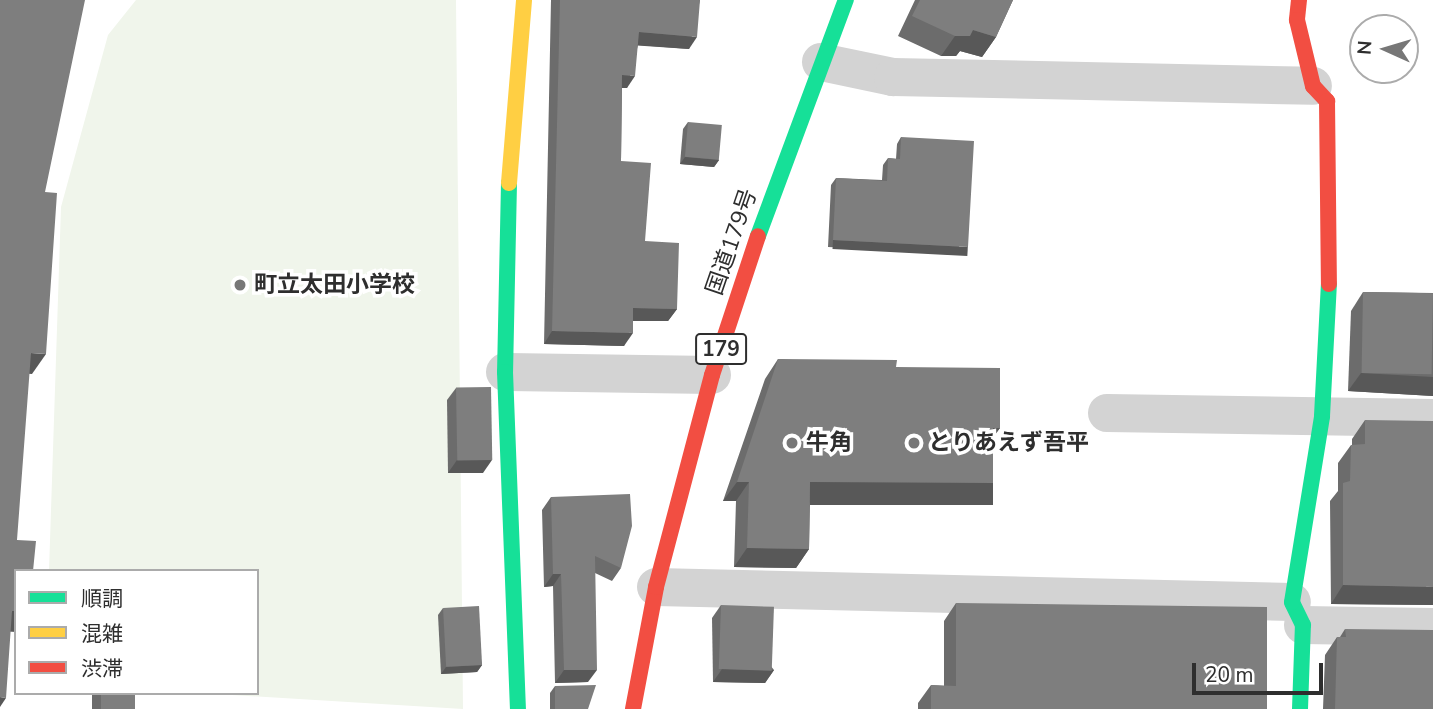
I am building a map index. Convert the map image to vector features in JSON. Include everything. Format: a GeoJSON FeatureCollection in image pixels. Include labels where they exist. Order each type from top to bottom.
{"type":"FeatureCollection","features":[{"type":"Feature","properties":{"kind":"main road"},"geometry":{"type":"LineString","coordinates":[[518,709],[505,372],[507,211],[524,0]]}},
{"type":"Feature","properties":{"kind":"main road","name":"国道179号"},"geometry":{"type":"LineString","coordinates":[[633,709],[656,587],[712,375],[821,62],[846,0]]}},
{"type":"Feature","properties":{"kind":"main road"},"geometry":{"type":"LineString","coordinates":[[1299,0],[1297,20],[1312,86],[1327,101],[1329,328],[1322,416],[1298,614],[1300,709]]}},
{"type":"Feature","properties":{"kind":"street"},"geometry":{"type":"LineString","coordinates":[[821,62],[892,77],[1312,86]]}},
{"type":"Feature","properties":{"kind":"street"},"geometry":{"type":"LineString","coordinates":[[505,372],[712,375]]}},
{"type":"Feature","properties":{"kind":"street"},"geometry":{"type":"LineString","coordinates":[[1107,413],[1433,418]]}},
{"type":"Feature","properties":{"kind":"street"},"geometry":{"type":"LineString","coordinates":[[656,587],[1298,614],[1433,627]]}},
{"type":"Feature","properties":{"kind":"shaded area","name":"町立太田小学校"},"geometry":{"type":"Polygon","coordinates":[[[136,0],[456,0],[463,709],[233,695],[259,695],[259,569],[49,569],[61,207],[108,35],[136,0]]]}},
{"type":"Feature","properties":{"kind":"building"},"geometry":{"type":"Polygon","coordinates":[[[0,0],[85,0],[45,192],[57,193],[46,354],[31,353],[17,540],[36,541],[33,569],[14,569],[14,611],[6,698],[0,697],[0,0]]]}},
{"type":"Feature","properties":{"kind":"building"},"geometry":{"type":"Polygon","coordinates":[[[560,0],[700,0],[697,37],[639,32],[635,76],[622,75],[621,161],[651,163],[645,241],[679,243],[677,309],[633,308],[633,333],[552,331],[560,0]]]}},
{"type":"Feature","properties":{"kind":"building"},"geometry":{"type":"Polygon","coordinates":[[[920,0],[1013,0],[996,37],[973,30],[970,36],[955,36],[912,16],[920,0]]]}},
{"type":"Feature","properties":{"kind":"building"},"geometry":{"type":"Polygon","coordinates":[[[688,122],[722,125],[719,160],[685,157],[688,122]]]}},
{"type":"Feature","properties":{"kind":"building"},"geometry":{"type":"Polygon","coordinates":[[[901,137],[974,141],[968,247],[833,240],[836,178],[887,181],[888,158],[900,159],[901,137]]]}},
{"type":"Feature","properties":{"kind":"building"},"geometry":{"type":"Polygon","coordinates":[[[1363,292],[1433,293],[1432,374],[1362,373],[1363,292]]]}},
{"type":"Feature","properties":{"kind":"building"},"geometry":{"type":"Polygon","coordinates":[[[778,359],[897,360],[896,367],[1000,368],[1000,428],[993,428],[993,483],[810,482],[809,549],[747,548],[749,482],[737,482],[778,359]]]}},
{"type":"Feature","properties":{"kind":"building"},"geometry":{"type":"Polygon","coordinates":[[[491,387],[492,460],[457,461],[456,388],[491,387]]]}},
{"type":"Feature","properties":{"kind":"building"},"geometry":{"type":"Polygon","coordinates":[[[1365,420],[1433,421],[1433,587],[1343,585],[1343,483],[1350,481],[1351,445],[1365,444],[1365,420]]]}},
{"type":"Feature","properties":{"kind":"building"},"geometry":{"type":"Polygon","coordinates":[[[630,494],[632,526],[621,568],[595,556],[597,670],[564,670],[561,574],[553,574],[551,497],[630,494]]]}},
{"type":"Feature","properties":{"kind":"building"},"geometry":{"type":"Polygon","coordinates":[[[956,603],[1267,607],[1267,709],[931,709],[931,685],[956,686],[956,603]]]}},
{"type":"Feature","properties":{"kind":"building"},"geometry":{"type":"Polygon","coordinates":[[[721,605],[774,607],[772,671],[719,669],[721,605]]]}},
{"type":"Feature","properties":{"kind":"building"},"geometry":{"type":"Polygon","coordinates":[[[479,606],[482,665],[446,667],[443,608],[479,606]]]}},
{"type":"Feature","properties":{"kind":"building"},"geometry":{"type":"Polygon","coordinates":[[[1345,629],[1433,630],[1433,709],[1335,709],[1337,637],[1346,637],[1345,629]]]}},
{"type":"Feature","properties":{"kind":"building"},"geometry":{"type":"Polygon","coordinates":[[[596,685],[588,709],[555,709],[555,686],[596,685]]]}},
{"type":"Feature","properties":{"kind":"building"},"geometry":{"type":"Polygon","coordinates":[[[101,695],[135,695],[135,709],[101,709],[101,695]]]}},
{"type":"Feature","properties":{"kind":"traffic: fast"},"geometry":{"type":"LineString","coordinates":[[758,236],[846,0]]}},
{"type":"Feature","properties":{"kind":"traffic: fast"},"geometry":{"type":"LineString","coordinates":[[509,183],[505,372],[518,709]]}},
{"type":"Feature","properties":{"kind":"traffic: fast"},"geometry":{"type":"LineString","coordinates":[[1300,709],[1303,625],[1292,602],[1322,416],[1329,284]]}},
{"type":"Feature","properties":{"kind":"traffic: slow"},"geometry":{"type":"LineString","coordinates":[[509,183],[524,0]]}},
{"type":"Feature","properties":{"kind":"traffic: jam"},"geometry":{"type":"LineString","coordinates":[[1299,0],[1297,20],[1313,86],[1327,101],[1329,284]]}},
{"type":"Feature","properties":{"kind":"traffic: jam"},"geometry":{"type":"LineString","coordinates":[[633,709],[656,587],[712,375],[758,236]]}},
{"type":"Feature","properties":{"kind":"place","name":"町立太田小学校"},"geometry":{"type":"Point","coordinates":[240,285]}},
{"type":"Feature","properties":{"kind":"place","name":"牛角"},"geometry":{"type":"Point","coordinates":[792,443]}},
{"type":"Feature","properties":{"kind":"place","name":"とりあえず吾平"},"geometry":{"type":"Point","coordinates":[914,443]}}]}
